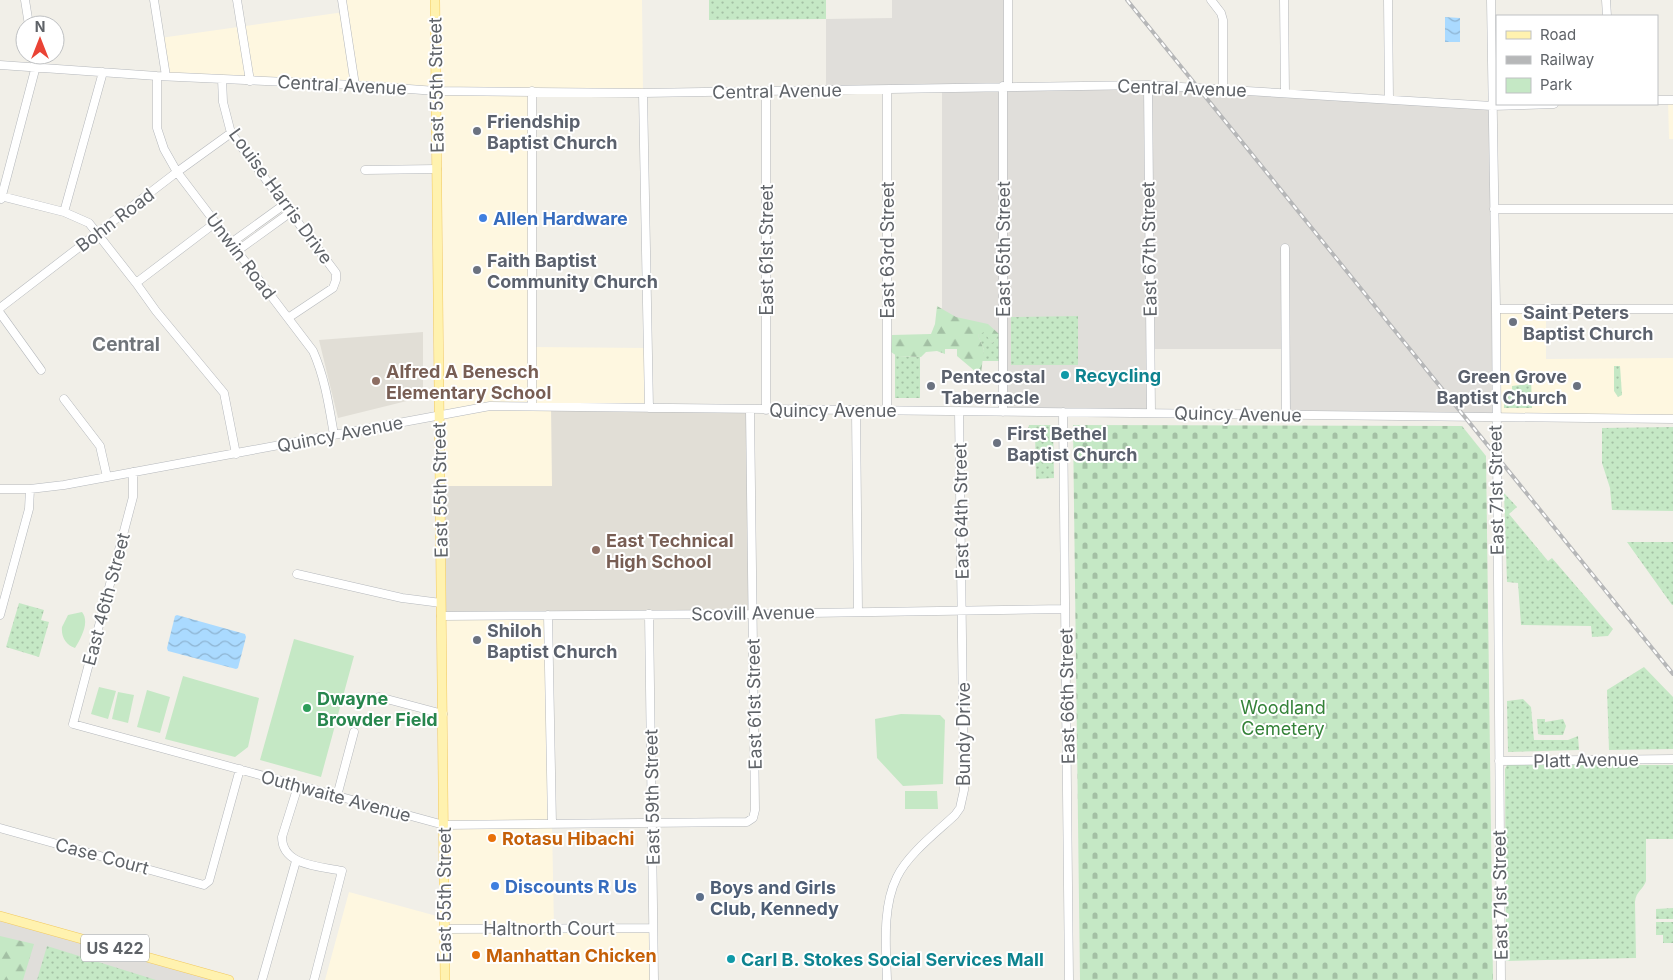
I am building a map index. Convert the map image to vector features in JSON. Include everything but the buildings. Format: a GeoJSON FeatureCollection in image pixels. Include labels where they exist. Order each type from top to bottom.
{"type":"FeatureCollection","features":[{"type":"Feature","properties":{"kind":"main road","name":"East 55th Street"},"geometry":{"type":"LineString","coordinates":[[435,0],[445,980]]}},
{"type":"Feature","properties":{"kind":"main road","name":"US 422"},"geometry":{"type":"LineString","coordinates":[[0,916],[229,980]]}},
{"type":"Feature","properties":{"kind":"street"},"geometry":{"type":"LineString","coordinates":[[25,0],[27,15]]}},
{"type":"Feature","properties":{"kind":"street","name":"Unwin Road"},"geometry":{"type":"LineString","coordinates":[[154,0],[162,76],[158,128],[164,149],[177,172],[313,351],[326,389],[334,435]]}},
{"type":"Feature","properties":{"kind":"street"},"geometry":{"type":"LineString","coordinates":[[237,0],[250,81]]}},
{"type":"Feature","properties":{"kind":"street"},"geometry":{"type":"LineString","coordinates":[[342,0],[355,85]]}},
{"type":"Feature","properties":{"kind":"street","name":"East 65th Street"},"geometry":{"type":"LineString","coordinates":[[1003,412],[1008,0]]}},
{"type":"Feature","properties":{"kind":"street"},"geometry":{"type":"LineString","coordinates":[[1211,0],[1224,20],[1224,89]]}},
{"type":"Feature","properties":{"kind":"street"},"geometry":{"type":"LineString","coordinates":[[1284,0],[1284,93]]}},
{"type":"Feature","properties":{"kind":"street"},"geometry":{"type":"LineString","coordinates":[[1388,0],[1389,99]]}},
{"type":"Feature","properties":{"kind":"street","name":"East 71st Street"},"geometry":{"type":"LineString","coordinates":[[1491,0],[1496,309],[1501,980]]}},
{"type":"Feature","properties":{"kind":"street"},"geometry":{"type":"LineString","coordinates":[[1606,0],[1606,15]]}},
{"type":"Feature","properties":{"kind":"street","name":"Central Avenue"},"geometry":{"type":"LineString","coordinates":[[0,65],[436,91],[887,90],[1006,86],[1148,85],[1492,106],[1523,105]]}},
{"type":"Feature","properties":{"kind":"street"},"geometry":{"type":"LineString","coordinates":[[36,66],[1,198],[64,212],[89,222],[156,311],[224,393],[236,454]]}},
{"type":"Feature","properties":{"kind":"street"},"geometry":{"type":"LineString","coordinates":[[64,212],[103,72]]}},
{"type":"Feature","properties":{"kind":"street","name":"Louise Harris Drive"},"geometry":{"type":"LineString","coordinates":[[222,79],[223,102],[231,133],[334,269],[336,280],[333,288],[288,318]]}},
{"type":"Feature","properties":{"kind":"street","name":"East 67th Street"},"geometry":{"type":"LineString","coordinates":[[1148,85],[1151,413]]}},
{"type":"Feature","properties":{"kind":"street","name":"East 63rd Street"},"geometry":{"type":"LineString","coordinates":[[886,411],[887,90]]}},
{"type":"Feature","properties":{"kind":"street"},"geometry":{"type":"LineString","coordinates":[[532,91],[532,406]]}},
{"type":"Feature","properties":{"kind":"street","name":"East 61st Street"},"geometry":{"type":"LineString","coordinates":[[766,91],[766,410]]}},
{"type":"Feature","properties":{"kind":"street"},"geometry":{"type":"LineString","coordinates":[[643,92],[649,408]]}},
{"type":"Feature","properties":{"kind":"street"},"geometry":{"type":"LineString","coordinates":[[1658,100],[1673,100]]}},
{"type":"Feature","properties":{"kind":"street","name":"Bohn Road"},"geometry":{"type":"LineString","coordinates":[[0,308],[177,172],[231,133]]}},
{"type":"Feature","properties":{"kind":"street"},"geometry":{"type":"LineString","coordinates":[[365,170],[437,169]]}},
{"type":"Feature","properties":{"kind":"street"},"geometry":{"type":"LineString","coordinates":[[231,242],[285,204]]}},
{"type":"Feature","properties":{"kind":"street"},"geometry":{"type":"LineString","coordinates":[[1494,209],[1673,209]]}},
{"type":"Feature","properties":{"kind":"street"},"geometry":{"type":"LineString","coordinates":[[237,251],[291,212]]}},
{"type":"Feature","properties":{"kind":"street"},"geometry":{"type":"LineString","coordinates":[[136,283],[215,223]]}},
{"type":"Feature","properties":{"kind":"street"},"geometry":{"type":"LineString","coordinates":[[1285,248],[1286,415]]}},
{"type":"Feature","properties":{"kind":"street"},"geometry":{"type":"LineString","coordinates":[[1496,309],[1673,309]]}},
{"type":"Feature","properties":{"kind":"street"},"geometry":{"type":"LineString","coordinates":[[0,313],[42,370]]}},
{"type":"Feature","properties":{"kind":"street"},"geometry":{"type":"LineString","coordinates":[[64,399],[100,446],[107,477]]}},
{"type":"Feature","properties":{"kind":"street","name":"Quincy Avenue"},"geometry":{"type":"LineString","coordinates":[[0,489],[30,489],[107,477],[490,406],[1673,419]]}},
{"type":"Feature","properties":{"kind":"street","name":"East 61st Street"},"geometry":{"type":"LineString","coordinates":[[750,410],[755,810],[753,818]]}},
{"type":"Feature","properties":{"kind":"street"},"geometry":{"type":"LineString","coordinates":[[856,411],[858,612]]}},
{"type":"Feature","properties":{"kind":"street","name":"East 64th Street"},"geometry":{"type":"LineString","coordinates":[[959,411],[962,610]]}},
{"type":"Feature","properties":{"kind":"street","name":"East 66th Street"},"geometry":{"type":"LineString","coordinates":[[1063,412],[1070,980]]}},
{"type":"Feature","properties":{"kind":"street","name":"East 46th Street"},"geometry":{"type":"LineString","coordinates":[[73,724],[133,497],[133,472]]}},
{"type":"Feature","properties":{"kind":"street"},"geometry":{"type":"LineString","coordinates":[[0,615],[29,509],[30,489]]}},
{"type":"Feature","properties":{"kind":"street"},"geometry":{"type":"LineString","coordinates":[[297,574],[402,598],[441,603]]}},
{"type":"Feature","properties":{"kind":"street","name":"Scovill Avenue"},"geometry":{"type":"LineString","coordinates":[[442,616],[1065,609]]}},
{"type":"Feature","properties":{"kind":"street","name":"Bundy Drive"},"geometry":{"type":"LineString","coordinates":[[887,980],[887,913],[890,895],[897,876],[915,853],[955,814],[960,808],[962,799],[964,781],[962,610]]}},
{"type":"Feature","properties":{"kind":"street","name":"East 59th Street"},"geometry":{"type":"LineString","coordinates":[[649,614],[654,980]]}},
{"type":"Feature","properties":{"kind":"street"},"geometry":{"type":"LineString","coordinates":[[548,615],[552,824]]}},
{"type":"Feature","properties":{"kind":"street"},"geometry":{"type":"LineString","coordinates":[[379,698],[442,714]]}},
{"type":"Feature","properties":{"kind":"street","name":"Outhwaite Avenue"},"geometry":{"type":"LineString","coordinates":[[73,724],[444,825],[747,822],[753,818]]}},
{"type":"Feature","properties":{"kind":"street"},"geometry":{"type":"LineString","coordinates":[[337,796],[354,732]]}},
{"type":"Feature","properties":{"kind":"street","name":"Platt Avenue"},"geometry":{"type":"LineString","coordinates":[[1499,761],[1673,759]]}},
{"type":"Feature","properties":{"kind":"street","name":"Case Court"},"geometry":{"type":"LineString","coordinates":[[0,828],[204,885],[210,881],[240,769]]}},
{"type":"Feature","properties":{"kind":"street"},"geometry":{"type":"LineString","coordinates":[[298,786],[282,837],[282,845],[286,852],[296,861],[342,872],[314,980]]}},
{"type":"Feature","properties":{"kind":"street"},"geometry":{"type":"LineString","coordinates":[[262,980],[296,861]]}},
{"type":"Feature","properties":{"kind":"street","name":"Haltnorth Court"},"geometry":{"type":"LineString","coordinates":[[445,929],[653,928]]}},
{"type":"Feature","properties":{"kind":"shaded area"},"geometry":{"type":"Polygon","coordinates":[[[342,0],[642,0],[643,93],[533,91],[533,347],[648,348],[649,408],[552,407],[552,486],[440,486],[436,91],[166,76],[160,38],[344,12],[342,0]]]}},
{"type":"Feature","properties":{"kind":"shaded area"},"geometry":{"type":"Polygon","coordinates":[[[892,0],[1008,0],[1008,86],[1148,85],[1492,106],[1496,417],[1286,415],[1285,349],[1150,349],[1151,413],[1003,412],[1003,341],[942,341],[942,88],[826,90],[826,19],[892,18],[892,0]]]}},
{"type":"Feature","properties":{"kind":"shaded area"},"geometry":{"type":"Polygon","coordinates":[[[1668,100],[1673,100],[1673,139],[1669,139],[1668,100]]]}},
{"type":"Feature","properties":{"kind":"shaded area"},"geometry":{"type":"Polygon","coordinates":[[[1496,309],[1546,309],[1546,359],[1673,358],[1673,419],[1496,417],[1496,309]]]}},
{"type":"Feature","properties":{"kind":"shaded area","name":"Alfred A Benesch Elementary School"},"geometry":{"type":"Polygon","coordinates":[[[423,332],[423,397],[338,418],[319,340],[423,332]]]}},
{"type":"Feature","properties":{"kind":"shaded area","name":"East Technical High School"},"geometry":{"type":"Polygon","coordinates":[[[551,406],[750,410],[753,614],[441,616],[440,486],[552,486],[551,406]]]}},
{"type":"Feature","properties":{"kind":"shaded area"},"geometry":{"type":"Polygon","coordinates":[[[548,615],[554,928],[653,928],[654,980],[325,980],[349,892],[444,918],[441,616],[548,615]]]}},
{"type":"Feature","properties":{"kind":"shaded area"},"geometry":{"type":"Polygon","coordinates":[[[0,916],[229,980],[0,980],[0,916]]]}},
{"type":"Feature","properties":{"kind":"green space"},"geometry":{"type":"Polygon","coordinates":[[[709,0],[826,0],[826,19],[709,20],[709,0]]]}},
{"type":"Feature","properties":{"kind":"green space"},"geometry":{"type":"Polygon","coordinates":[[[937,306],[956,317],[988,324],[999,334],[992,343],[984,332],[978,335],[984,350],[981,373],[976,372],[957,356],[957,349],[945,349],[945,354],[937,351],[926,352],[921,357],[897,356],[891,352],[892,335],[931,334],[935,324],[937,306]]]}},
{"type":"Feature","properties":{"kind":"green space"},"geometry":{"type":"Polygon","coordinates":[[[1078,316],[1078,365],[1011,365],[1011,317],[1078,316]]]}},
{"type":"Feature","properties":{"kind":"green space"},"geometry":{"type":"Polygon","coordinates":[[[984,331],[992,343],[999,334],[1000,361],[981,361],[984,350],[978,335],[984,331]]]}},
{"type":"Feature","properties":{"kind":"green space"},"geometry":{"type":"Polygon","coordinates":[[[895,354],[898,356],[920,357],[920,398],[895,398],[895,354]]]}},
{"type":"Feature","properties":{"kind":"green space"},"geometry":{"type":"Polygon","coordinates":[[[1614,366],[1620,366],[1622,395],[1618,397],[1614,391],[1614,366]]]}},
{"type":"Feature","properties":{"kind":"green space"},"geometry":{"type":"Polygon","coordinates":[[[1531,378],[1532,408],[1504,408],[1504,391],[1512,391],[1512,386],[1527,384],[1531,378]]]}},
{"type":"Feature","properties":{"kind":"green space"},"geometry":{"type":"Polygon","coordinates":[[[1029,425],[1053,425],[1054,478],[1036,479],[1035,429],[1028,429],[1029,425]]]}},
{"type":"Feature","properties":{"kind":"green space","name":"Woodland Cemetery"},"geometry":{"type":"Polygon","coordinates":[[[1073,425],[1462,426],[1486,456],[1493,980],[1080,980],[1073,425]]]}},
{"type":"Feature","properties":{"kind":"green space"},"geometry":{"type":"Polygon","coordinates":[[[1673,427],[1673,511],[1612,510],[1610,488],[1602,463],[1602,428],[1673,427]]]}},
{"type":"Feature","properties":{"kind":"green space"},"geometry":{"type":"Polygon","coordinates":[[[1504,493],[1517,507],[1509,514],[1548,561],[1552,558],[1613,629],[1608,636],[1592,637],[1591,626],[1521,625],[1518,583],[1507,582],[1504,493]]]}},
{"type":"Feature","properties":{"kind":"green space"},"geometry":{"type":"Polygon","coordinates":[[[1627,542],[1673,542],[1673,605],[1672,605],[1627,542]]]}},
{"type":"Feature","properties":{"kind":"green space"},"geometry":{"type":"Polygon","coordinates":[[[19,603],[44,610],[41,620],[49,622],[39,657],[6,647],[19,603]]]}},
{"type":"Feature","properties":{"kind":"green space"},"geometry":{"type":"Polygon","coordinates":[[[82,612],[85,625],[75,648],[65,640],[62,634],[62,627],[68,615],[82,612]]]}},
{"type":"Feature","properties":{"kind":"green space","name":"Dwayne Browder Field"},"geometry":{"type":"Polygon","coordinates":[[[294,639],[354,656],[321,777],[260,760],[294,639]]]}},
{"type":"Feature","properties":{"kind":"green space"},"geometry":{"type":"Polygon","coordinates":[[[1644,667],[1673,697],[1673,749],[1609,750],[1607,690],[1644,667]]]}},
{"type":"Feature","properties":{"kind":"green space"},"geometry":{"type":"Polygon","coordinates":[[[183,676],[259,698],[248,747],[235,757],[165,739],[183,676]]]}},
{"type":"Feature","properties":{"kind":"green space"},"geometry":{"type":"Polygon","coordinates":[[[99,687],[116,691],[108,719],[91,714],[99,687]]]}},
{"type":"Feature","properties":{"kind":"green space"},"geometry":{"type":"Polygon","coordinates":[[[147,690],[170,697],[160,733],[137,727],[147,690]]]}},
{"type":"Feature","properties":{"kind":"green space"},"geometry":{"type":"Polygon","coordinates":[[[118,692],[134,695],[128,723],[112,719],[118,692]]]}},
{"type":"Feature","properties":{"kind":"green space"},"geometry":{"type":"Polygon","coordinates":[[[1523,699],[1531,707],[1534,740],[1568,740],[1578,736],[1579,750],[1508,752],[1507,701],[1523,699]]]}},
{"type":"Feature","properties":{"kind":"green space"},"geometry":{"type":"Polygon","coordinates":[[[901,714],[940,715],[945,720],[943,784],[903,786],[877,758],[875,719],[901,714]]]}},
{"type":"Feature","properties":{"kind":"green space"},"geometry":{"type":"Polygon","coordinates":[[[1537,719],[1545,719],[1545,722],[1563,719],[1566,726],[1563,735],[1538,734],[1537,719]]]}},
{"type":"Feature","properties":{"kind":"green space"},"geometry":{"type":"Polygon","coordinates":[[[1507,765],[1673,765],[1673,839],[1646,839],[1646,881],[1635,902],[1636,958],[1506,961],[1505,769],[1507,765]]]}},
{"type":"Feature","properties":{"kind":"green space"},"geometry":{"type":"Polygon","coordinates":[[[905,791],[937,791],[938,809],[905,809],[905,791]]]}},
{"type":"Feature","properties":{"kind":"green space"},"geometry":{"type":"Polygon","coordinates":[[[1673,908],[1673,919],[1656,919],[1656,909],[1673,908]]]}},
{"type":"Feature","properties":{"kind":"green space"},"geometry":{"type":"Polygon","coordinates":[[[1656,922],[1673,922],[1673,943],[1663,943],[1663,935],[1656,935],[1656,922]]]}},
{"type":"Feature","properties":{"kind":"green space"},"geometry":{"type":"Polygon","coordinates":[[[0,936],[34,944],[23,980],[0,980],[0,936]]]}},
{"type":"Feature","properties":{"kind":"green space"},"geometry":{"type":"Polygon","coordinates":[[[47,946],[156,980],[37,980],[47,946]]]}},
{"type":"Feature","properties":{"kind":"water"},"geometry":{"type":"Polygon","coordinates":[[[1445,17],[1460,18],[1460,42],[1445,42],[1445,17]]]}},
{"type":"Feature","properties":{"kind":"water"},"geometry":{"type":"Polygon","coordinates":[[[175,616],[245,634],[246,637],[238,668],[168,651],[167,648],[175,616]]]}},
{"type":"Feature","properties":{"kind":"railway"},"geometry":{"type":"LineString","coordinates":[[1127,0],[1673,674]]}},
{"type":"Feature","properties":{"kind":"place","name":"Friendship Baptist Church"},"geometry":{"type":"Point","coordinates":[477,131]}},
{"type":"Feature","properties":{"kind":"place","name":"Allen Hardware"},"geometry":{"type":"Point","coordinates":[483,218]}},
{"type":"Feature","properties":{"kind":"place","name":"Faith Baptist Community Church"},"geometry":{"type":"Point","coordinates":[477,270]}},
{"type":"Feature","properties":{"kind":"place","name":"Saint Peters Baptist Church"},"geometry":{"type":"Point","coordinates":[1513,322]}},
{"type":"Feature","properties":{"kind":"place","name":"Recycling"},"geometry":{"type":"Point","coordinates":[1065,375]}},
{"type":"Feature","properties":{"kind":"place","name":"Alfred A Benesch Elementary School"},"geometry":{"type":"Point","coordinates":[376,381]}},
{"type":"Feature","properties":{"kind":"place","name":"Pentecostal Tabernacle"},"geometry":{"type":"Point","coordinates":[931,386]}},
{"type":"Feature","properties":{"kind":"place","name":"Green Grove Baptist Church"},"geometry":{"type":"Point","coordinates":[1577,386]}},
{"type":"Feature","properties":{"kind":"place","name":"First Bethel Baptist Church"},"geometry":{"type":"Point","coordinates":[997,443]}},
{"type":"Feature","properties":{"kind":"place","name":"East Technical High School"},"geometry":{"type":"Point","coordinates":[596,550]}},
{"type":"Feature","properties":{"kind":"place","name":"Shiloh Baptist Church"},"geometry":{"type":"Point","coordinates":[477,640]}},
{"type":"Feature","properties":{"kind":"place","name":"Dwayne Browder Field"},"geometry":{"type":"Point","coordinates":[307,708]}},
{"type":"Feature","properties":{"kind":"place","name":"Rotasu Hibachi"},"geometry":{"type":"Point","coordinates":[492,838]}},
{"type":"Feature","properties":{"kind":"place","name":"Discounts R Us"},"geometry":{"type":"Point","coordinates":[495,886]}},
{"type":"Feature","properties":{"kind":"place","name":"Boys and Girls Club, Kennedy"},"geometry":{"type":"Point","coordinates":[700,897]}},
{"type":"Feature","properties":{"kind":"place","name":"Manhattan Chicken"},"geometry":{"type":"Point","coordinates":[476,955]}},
{"type":"Feature","properties":{"kind":"place","name":"Carl B. Stokes Social Services Mall"},"geometry":{"type":"Point","coordinates":[731,959]}},
{"type":"Feature","properties":{"kind":"district","name":"Central"},"geometry":{"type":"Point","coordinates":[126,344]}}]}
